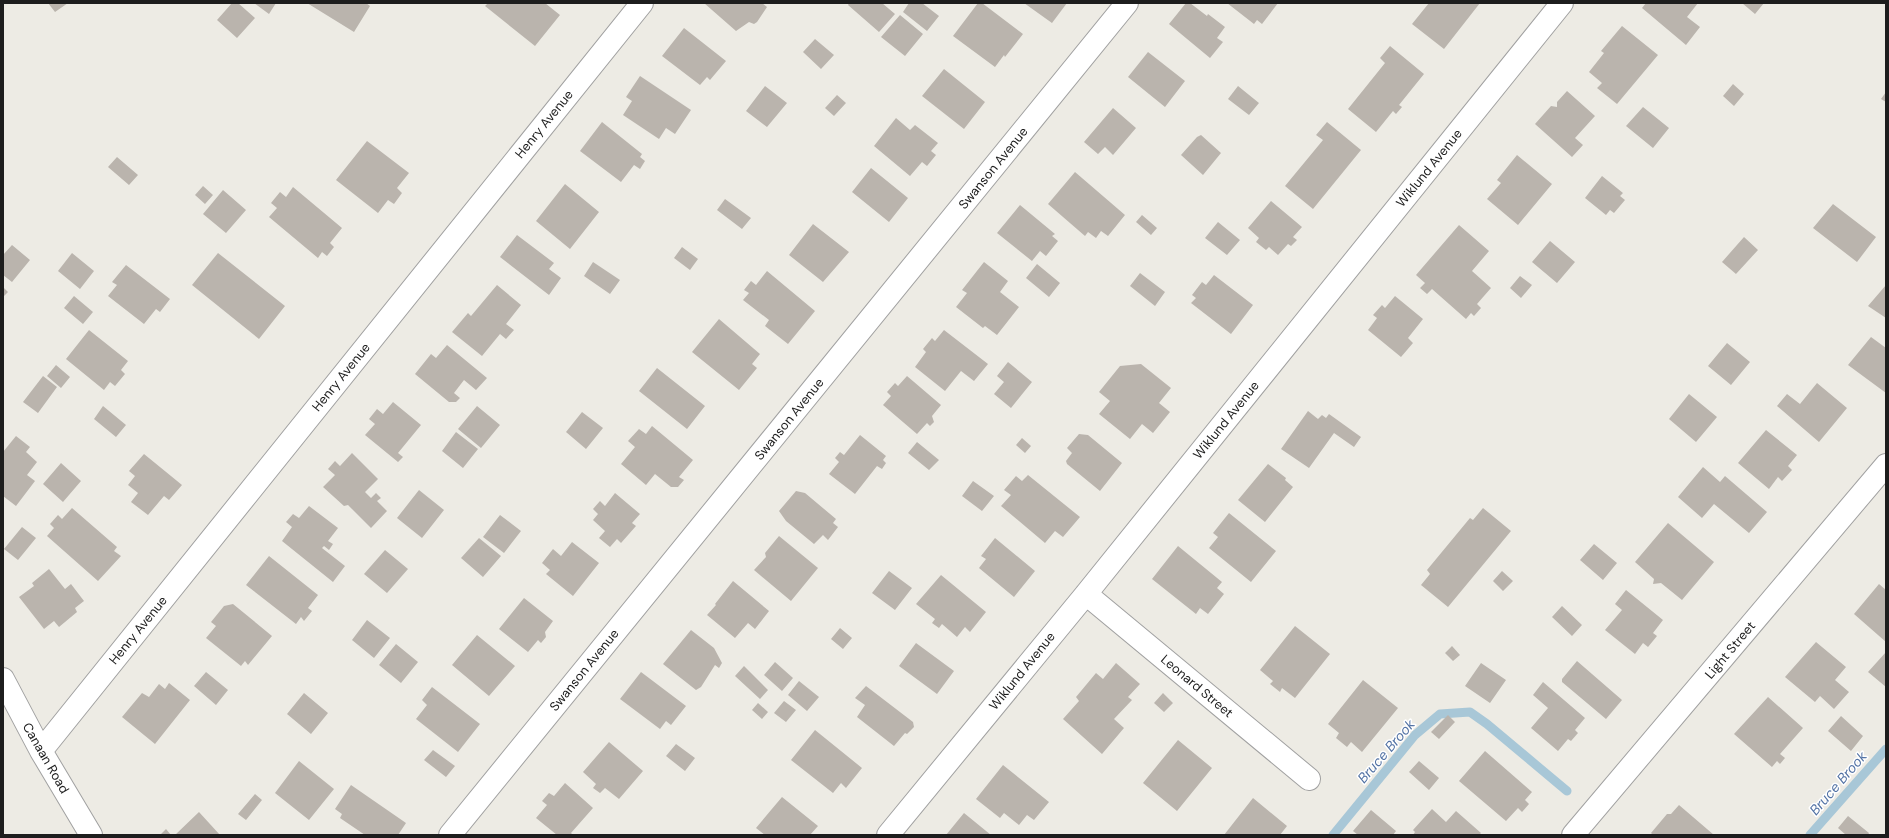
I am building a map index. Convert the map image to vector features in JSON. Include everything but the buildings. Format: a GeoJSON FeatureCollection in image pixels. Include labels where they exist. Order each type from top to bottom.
{"type":"FeatureCollection","features":[{"type":"Feature","properties":{"kind":"street","name":"Henry Avenue"},"geometry":{"type":"LineString","coordinates":[[41,751],[642,3]]}},
{"type":"Feature","properties":{"kind":"street","name":"Swanson Avenue"},"geometry":{"type":"LineString","coordinates":[[450,835],[1127,3]]}},
{"type":"Feature","properties":{"kind":"street","name":"Wiklund Avenue"},"geometry":{"type":"LineString","coordinates":[[888,835],[1086,594],[1562,3]]}},
{"type":"Feature","properties":{"kind":"street","name":"Light Street"},"geometry":{"type":"LineString","coordinates":[[1573,835],[1886,464]]}},
{"type":"Feature","properties":{"kind":"street","name":"Leonard Street"},"geometry":{"type":"LineString","coordinates":[[1086,594],[1309,779]]}},
{"type":"Feature","properties":{"kind":"street","name":"Canaan Road"},"geometry":{"type":"LineString","coordinates":[[3,680],[41,751],[91,835]]}},
{"type":"Feature","properties":{"kind":"waterway","name":"Bruce Brook"},"geometry":{"type":"LineString","coordinates":[[1333,835],[1415,735],[1440,714],[1470,712],[1487,724],[1567,791]]}},
{"type":"Feature","properties":{"kind":"waterway","name":"Bruce Brook"},"geometry":{"type":"LineString","coordinates":[[1810,835],[1886,749]]}}]}
